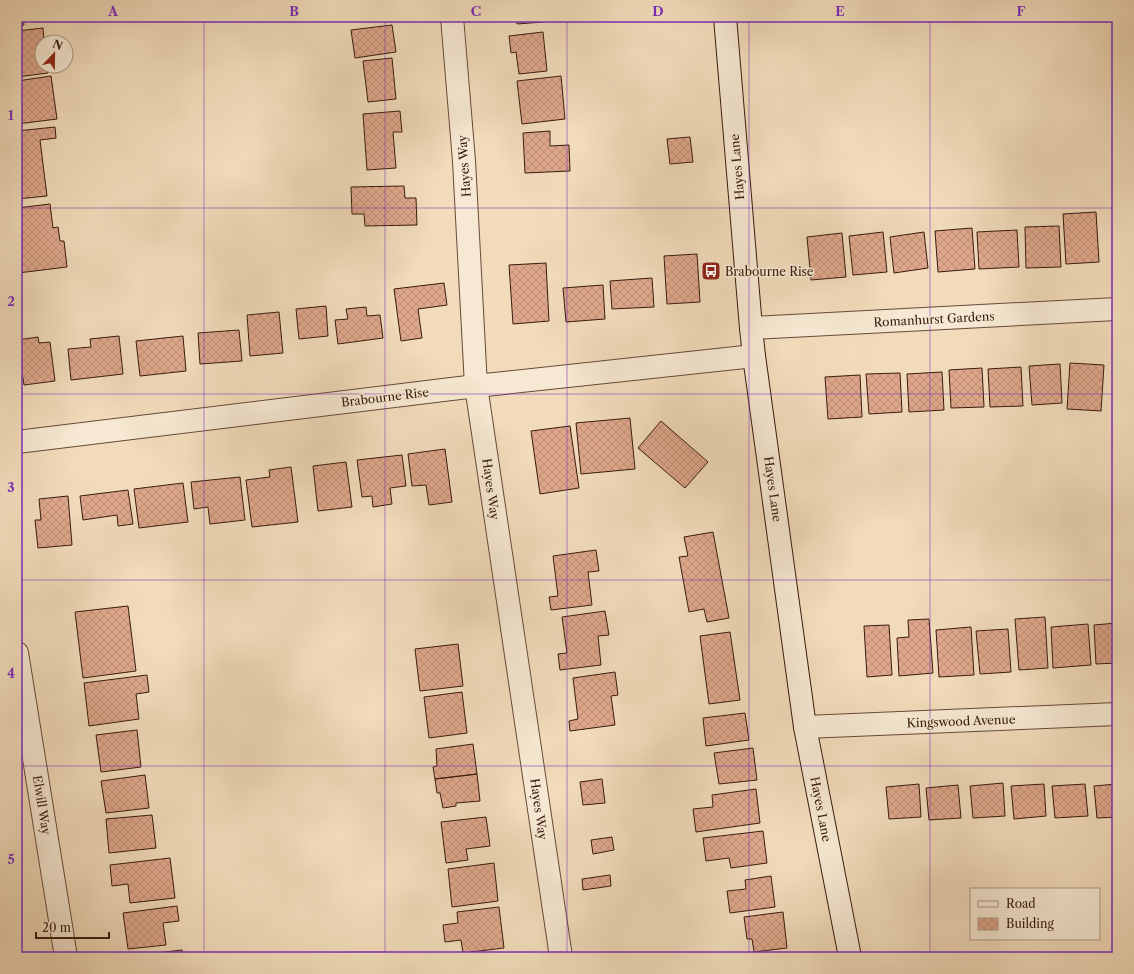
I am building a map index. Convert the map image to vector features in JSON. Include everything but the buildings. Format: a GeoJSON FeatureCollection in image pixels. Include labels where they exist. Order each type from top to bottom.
{"type":"FeatureCollection","features":[{"type":"Feature","properties":{"kind":"street","name":"Hayes Way"},"geometry":{"type":"LineString","coordinates":[[452,17],[464,161],[476,386],[561,957]]}},
{"type":"Feature","properties":{"kind":"street","name":"Hayes Lane"},"geometry":{"type":"LineString","coordinates":[[725,17],[754,356],[805,727],[850,957]]}},
{"type":"Feature","properties":{"kind":"street","name":"Romanhurst Gardens"},"geometry":{"type":"LineString","coordinates":[[751,328],[1117,309]]}},
{"type":"Feature","properties":{"kind":"street","name":"Brabourne Rise"},"geometry":{"type":"LineString","coordinates":[[17,442],[476,386],[754,356]]}},
{"type":"Feature","properties":{"kind":"street","name":"Elwill Way"},"geometry":{"type":"LineString","coordinates":[[17,654],[66,957]]}},
{"type":"Feature","properties":{"kind":"street","name":"Kingswood Avenue"},"geometry":{"type":"LineString","coordinates":[[805,727],[1117,714]]}},
{"type":"Feature","properties":{"kind":"place","name":"Brabourne Rise"},"geometry":{"type":"Point","coordinates":[711,271]}}]}
